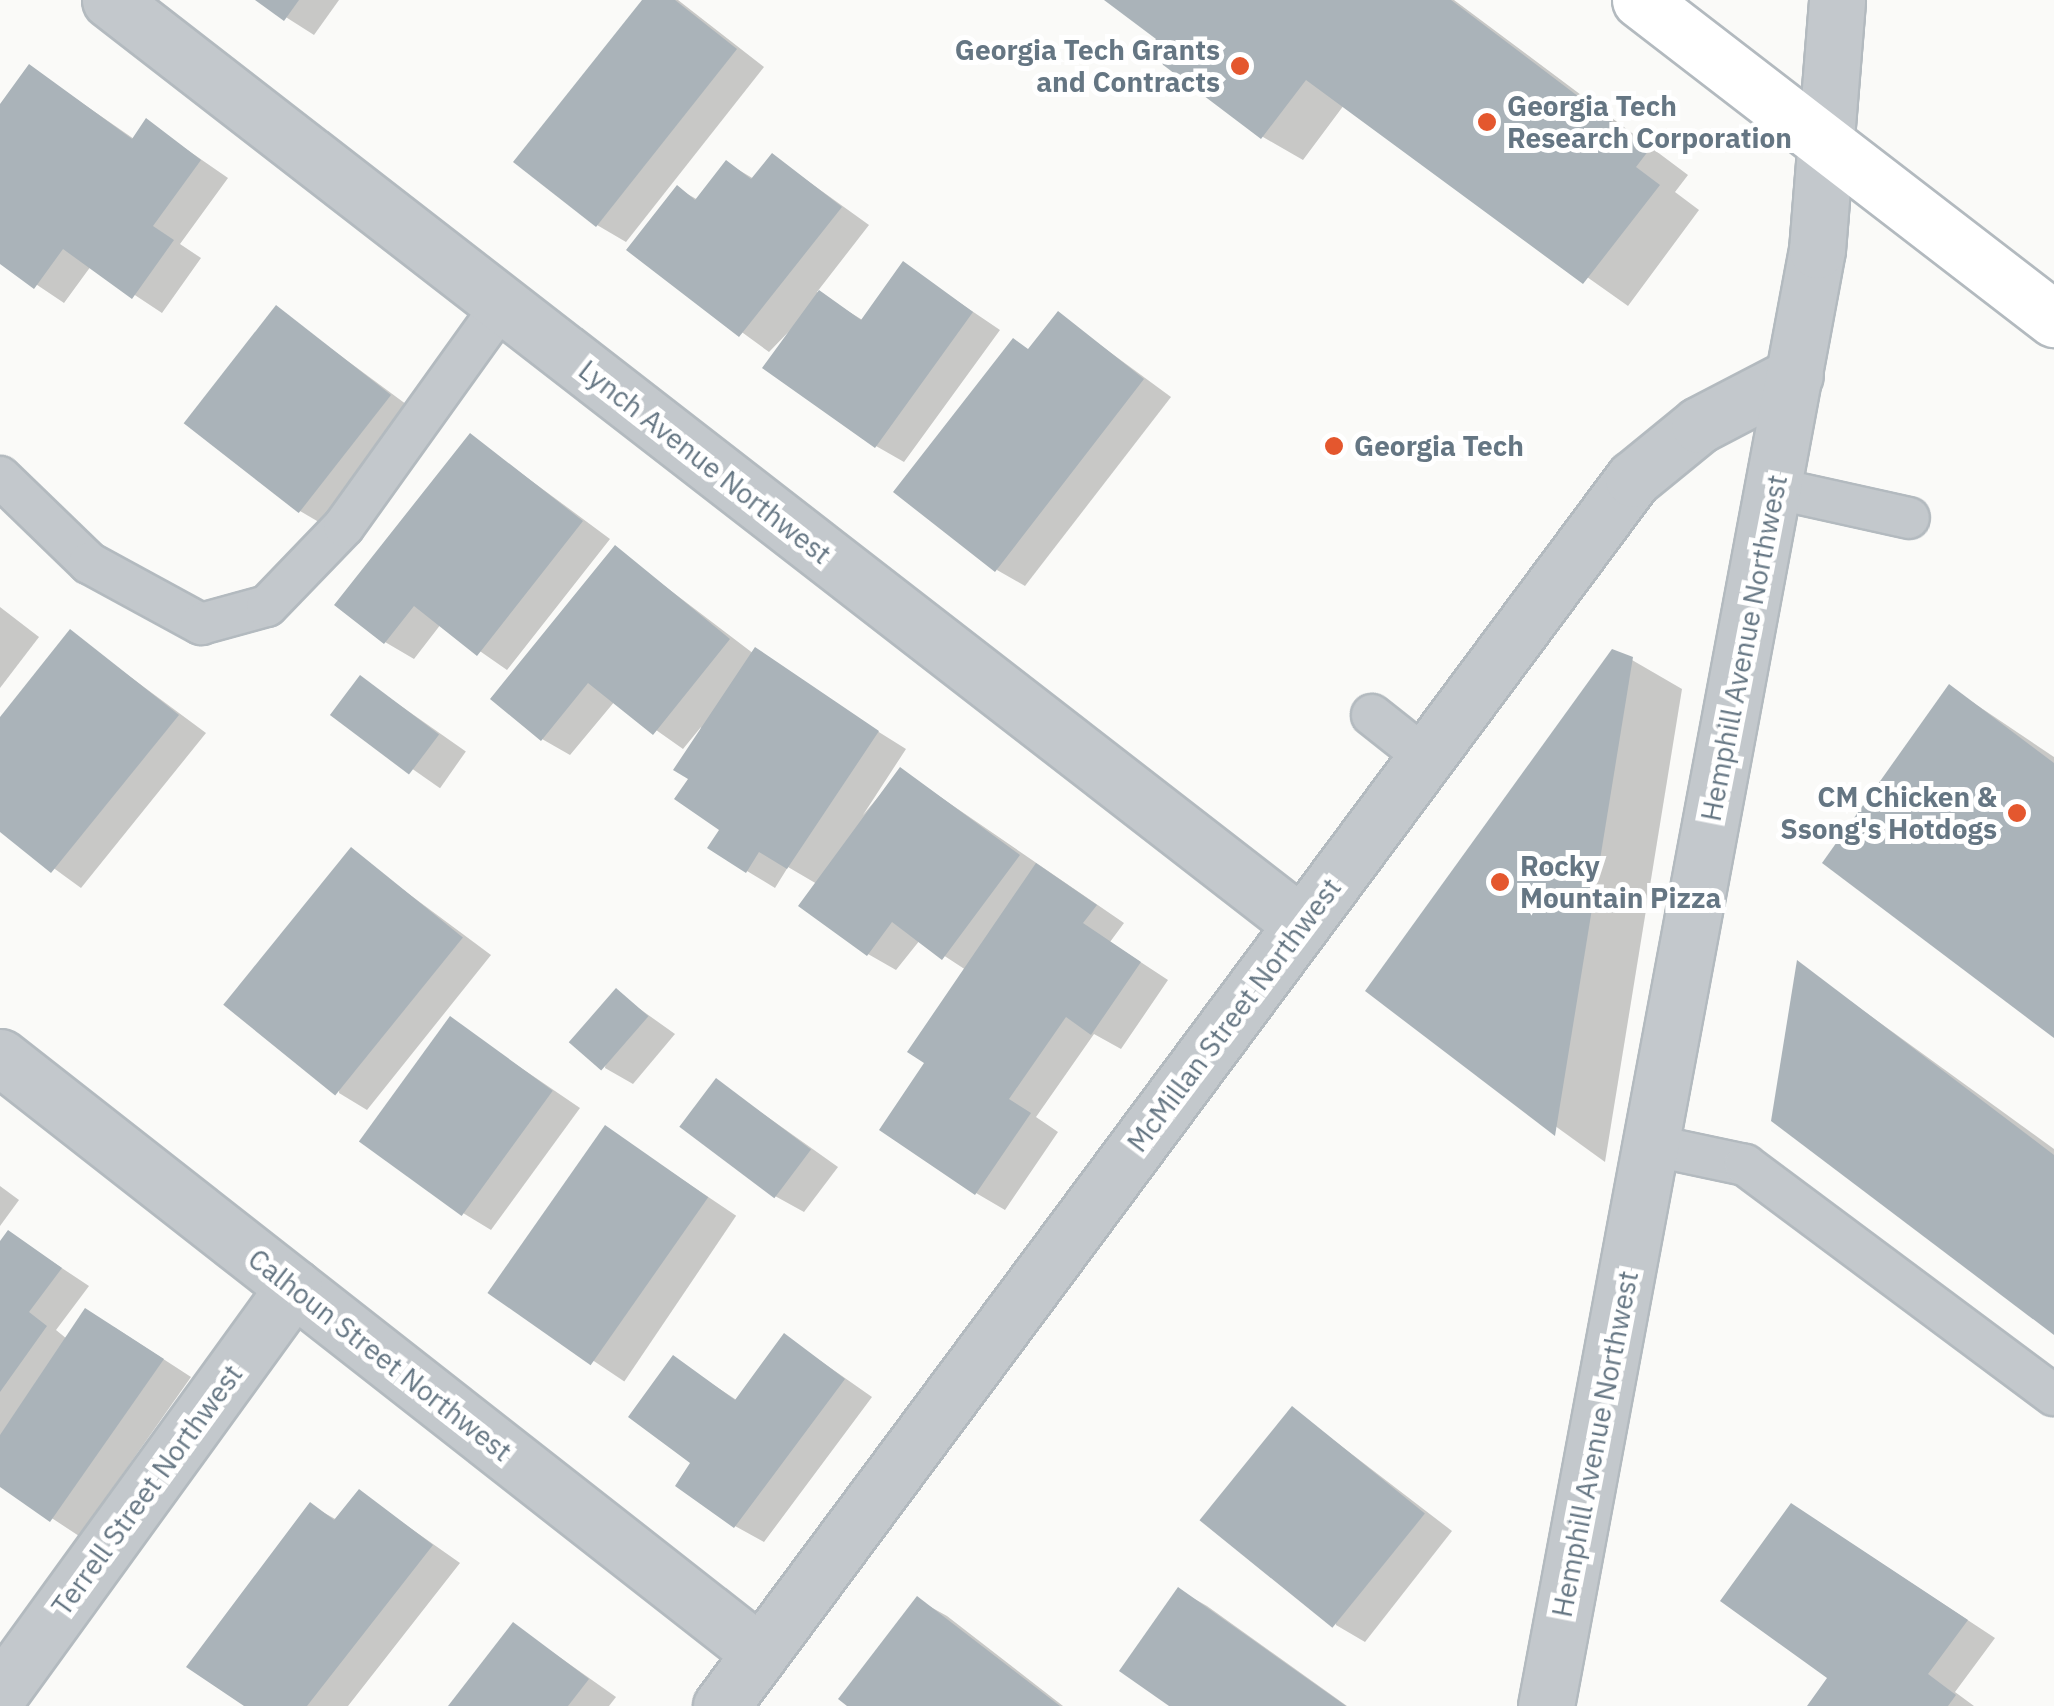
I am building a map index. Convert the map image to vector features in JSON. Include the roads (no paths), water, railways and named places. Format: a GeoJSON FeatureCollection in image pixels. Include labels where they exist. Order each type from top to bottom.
{"type":"FeatureCollection","features":[{"type":"Feature","properties":{"kind":"main road"},"geometry":{"type":"LineString","coordinates":[[1640,0],[1832,153],[2054,319]]}},
{"type":"Feature","properties":{"kind":"street","name":"Lynch Avenue Northwest"},"geometry":{"type":"LineString","coordinates":[[110,0],[1300,924]]}},
{"type":"Feature","properties":{"kind":"street","name":"Hemphill Avenue Northwest"},"geometry":{"type":"LineString","coordinates":[[1546,1706],[1774,488],[1832,153],[1837,0]]}},
{"type":"Feature","properties":{"kind":"street","name":"McMillan Street Northwest"},"geometry":{"type":"LineString","coordinates":[[720,1706],[1633,480],[1699,425],[1794,375]]}},
{"type":"Feature","properties":{"kind":"street","name":"Calhoun Street Northwest"},"geometry":{"type":"LineString","coordinates":[[0,1058],[760,1654]]}},
{"type":"Feature","properties":{"kind":"street","name":"Terrell Street Northwest"},"geometry":{"type":"LineString","coordinates":[[0,1693],[294,1287]]}},
{"type":"Feature","properties":{"kind":"lane"},"geometry":{"type":"LineString","coordinates":[[0,476],[89,563],[202,624],[267,606],[344,526],[502,304]]}},
{"type":"Feature","properties":{"kind":"lane"},"geometry":{"type":"LineString","coordinates":[[1774,488],[1909,518]]}},
{"type":"Feature","properties":{"kind":"lane"},"geometry":{"type":"LineString","coordinates":[[1372,715],[1425,757]]}},
{"type":"Feature","properties":{"kind":"lane"},"geometry":{"type":"LineString","coordinates":[[1651,1145],[1745,1165],[2054,1396]]}},
{"type":"Feature","properties":{"kind":"place","name":"Georgia Tech Grants and Contracts"},"geometry":{"type":"Point","coordinates":[1240,66]}},
{"type":"Feature","properties":{"kind":"place","name":"Georgia Tech Research Corporation"},"geometry":{"type":"Point","coordinates":[1487,122]}},
{"type":"Feature","properties":{"kind":"place","name":"Georgia Tech"},"geometry":{"type":"Point","coordinates":[1334,446]}},
{"type":"Feature","properties":{"kind":"place","name":"CM Chicken & Ssong's Hotdogs"},"geometry":{"type":"Point","coordinates":[2017,813]}},
{"type":"Feature","properties":{"kind":"place","name":"Rocky Mountain Pizza"},"geometry":{"type":"Point","coordinates":[1500,882]}}]}
